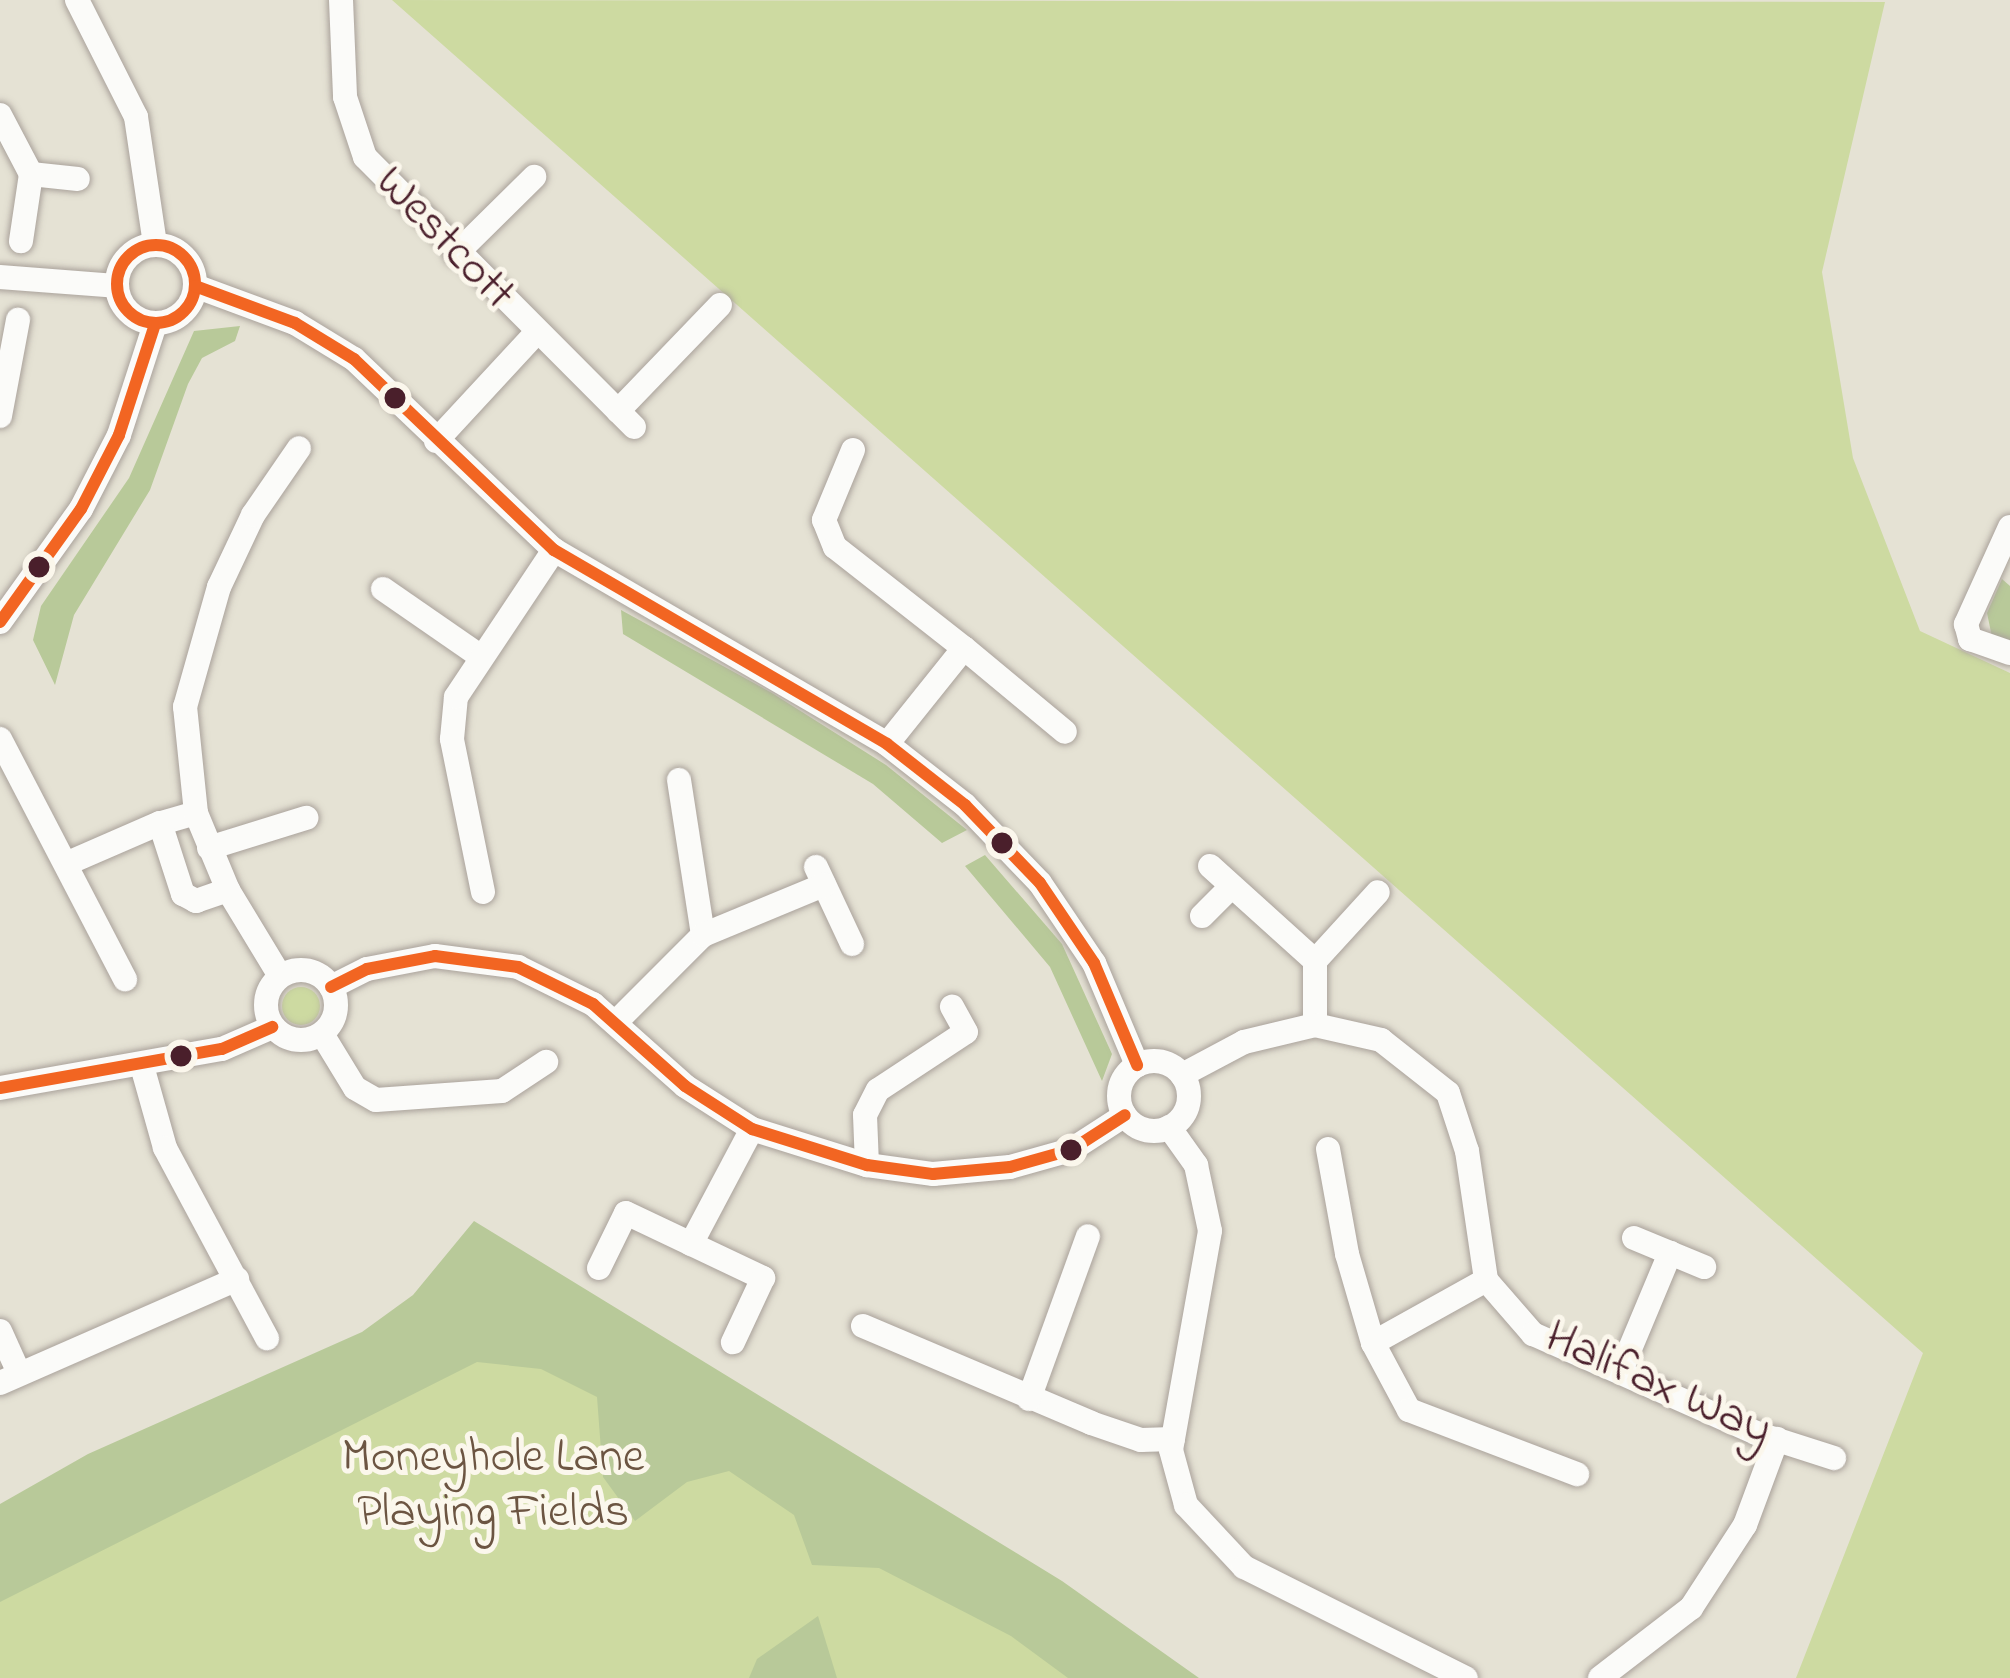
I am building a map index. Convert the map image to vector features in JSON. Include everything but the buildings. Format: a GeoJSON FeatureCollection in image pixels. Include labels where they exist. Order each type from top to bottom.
{"type":"FeatureCollection","features":[{"type":"Feature","properties":{"kind":"street"},"geometry":{"type":"LineString","coordinates":[[77,0],[136,117],[155,244]]}},
{"type":"Feature","properties":{"kind":"street","name":"Westcott"},"geometry":{"type":"LineString","coordinates":[[340,0],[345,97],[365,158],[626,419],[720,305]]}},
{"type":"Feature","properties":{"kind":"street"},"geometry":{"type":"LineString","coordinates":[[0,115],[32,174],[21,241]]}},
{"type":"Feature","properties":{"kind":"street"},"geometry":{"type":"LineString","coordinates":[[32,174],[78,179]]}},
{"type":"Feature","properties":{"kind":"street"},"geometry":{"type":"LineString","coordinates":[[456,254],[534,177]]}},
{"type":"Feature","properties":{"kind":"street"},"geometry":{"type":"LineString","coordinates":[[155,244],[188,262],[195,286],[178,317],[155,323],[133,316],[116,286],[122,262],[155,244]]}},
{"type":"Feature","properties":{"kind":"street"},"geometry":{"type":"LineString","coordinates":[[0,277],[116,286]]}},
{"type":"Feature","properties":{"kind":"street"},"geometry":{"type":"LineString","coordinates":[[195,286],[295,323],[354,359],[554,550],[887,744],[965,805],[1040,883],[1094,963],[1137,1065]]}},
{"type":"Feature","properties":{"kind":"street"},"geometry":{"type":"LineString","coordinates":[[0,416],[3,377],[18,320]]}},
{"type":"Feature","properties":{"kind":"street"},"geometry":{"type":"LineString","coordinates":[[0,622],[81,509],[119,435],[155,323]]}},
{"type":"Feature","properties":{"kind":"street"},"geometry":{"type":"LineString","coordinates":[[436,441],[536,333]]}},
{"type":"Feature","properties":{"kind":"street"},"geometry":{"type":"LineString","coordinates":[[280,976],[208,848],[196,813],[185,707],[198,641],[243,533],[299,448]]}},
{"type":"Feature","properties":{"kind":"street"},"geometry":{"type":"LineString","coordinates":[[853,450],[824,520],[835,547],[1065,732]]}},
{"type":"Feature","properties":{"kind":"street"},"geometry":{"type":"LineString","coordinates":[[2010,527],[1966,624],[1970,639],[2010,653]]}},
{"type":"Feature","properties":{"kind":"street"},"geometry":{"type":"LineString","coordinates":[[483,892],[452,739],[456,697],[477,654],[554,550]]}},
{"type":"Feature","properties":{"kind":"street"},"geometry":{"type":"LineString","coordinates":[[383,589],[477,654]]}},
{"type":"Feature","properties":{"kind":"street"},"geometry":{"type":"LineString","coordinates":[[887,744],[964,648]]}},
{"type":"Feature","properties":{"kind":"street"},"geometry":{"type":"LineString","coordinates":[[0,739],[124,979]]}},
{"type":"Feature","properties":{"kind":"street"},"geometry":{"type":"LineString","coordinates":[[680,780],[703,935]]}},
{"type":"Feature","properties":{"kind":"street"},"geometry":{"type":"LineString","coordinates":[[68,863],[160,823],[196,813]]}},
{"type":"Feature","properties":{"kind":"street"},"geometry":{"type":"LineString","coordinates":[[208,848],[306,818]]}},
{"type":"Feature","properties":{"kind":"street"},"geometry":{"type":"LineString","coordinates":[[160,823],[183,894],[196,901],[228,890]]}},
{"type":"Feature","properties":{"kind":"street"},"geometry":{"type":"LineString","coordinates":[[1210,866],[1315,961]]}},
{"type":"Feature","properties":{"kind":"street"},"geometry":{"type":"LineString","coordinates":[[615,1023],[703,935],[820,876],[853,944]]}},
{"type":"Feature","properties":{"kind":"street"},"geometry":{"type":"LineString","coordinates":[[1202,916],[1232,886]]}},
{"type":"Feature","properties":{"kind":"street"},"geometry":{"type":"LineString","coordinates":[[1315,1025],[1315,961],[1378,892]]}},
{"type":"Feature","properties":{"kind":"street"},"geometry":{"type":"LineString","coordinates":[[332,987],[398,960],[491,959],[557,983],[615,1023],[686,1086],[752,1130],[867,1165],[933,1174],[1010,1167],[1071,1150],[1125,1115]]}},
{"type":"Feature","properties":{"kind":"street"},"geometry":{"type":"LineString","coordinates":[[302,969],[332,987],[337,1007],[322,1034],[290,1040],[272,1027],[266,994],[280,976],[302,969]]}},
{"type":"Feature","properties":{"kind":"street"},"geometry":{"type":"LineString","coordinates":[[867,1165],[865,1115],[878,1090],[966,1032],[952,1007]]}},
{"type":"Feature","properties":{"kind":"street"},"geometry":{"type":"LineString","coordinates":[[1182,1075],[1244,1042],[1315,1025],[1381,1040],[1448,1093],[1467,1151],[1486,1280],[1373,1343]]}},
{"type":"Feature","properties":{"kind":"street"},"geometry":{"type":"LineString","coordinates":[[0,1088],[222,1049],[272,1027]]}},
{"type":"Feature","properties":{"kind":"street"},"geometry":{"type":"LineString","coordinates":[[322,1034],[355,1088],[376,1100],[502,1091],[546,1062]]}},
{"type":"Feature","properties":{"kind":"street"},"geometry":{"type":"LineString","coordinates":[[1156,1060],[1182,1075],[1188,1104],[1169,1127],[1149,1130],[1125,1115],[1119,1093],[1137,1065],[1156,1060]]}},
{"type":"Feature","properties":{"kind":"street"},"geometry":{"type":"LineString","coordinates":[[142,1066],[165,1148],[267,1338]]}},
{"type":"Feature","properties":{"kind":"street"},"geometry":{"type":"LineString","coordinates":[[1169,1127],[1196,1165],[1210,1231],[1174,1439],[1186,1505],[1244,1567],[1466,1678]]}},
{"type":"Feature","properties":{"kind":"street"},"geometry":{"type":"LineString","coordinates":[[692,1244],[752,1130]]}},
{"type":"Feature","properties":{"kind":"street"},"geometry":{"type":"LineString","coordinates":[[1328,1149],[1346,1255],[1373,1343],[1409,1410],[1577,1474]]}},
{"type":"Feature","properties":{"kind":"street"},"geometry":{"type":"LineString","coordinates":[[599,1268],[626,1214],[763,1278],[733,1342]]}},
{"type":"Feature","properties":{"kind":"street"},"geometry":{"type":"LineString","coordinates":[[1029,1399],[1088,1236]]}},
{"type":"Feature","properties":{"kind":"street"},"geometry":{"type":"LineString","coordinates":[[1634,1238],[1704,1267]]}},
{"type":"Feature","properties":{"kind":"street"},"geometry":{"type":"LineString","coordinates":[[1622,1368],[1670,1253]]}},
{"type":"Feature","properties":{"kind":"street"},"geometry":{"type":"LineString","coordinates":[[0,1331],[9,1378],[237,1279]]}},
{"type":"Feature","properties":{"kind":"street","name":"Halifax Way"},"geometry":{"type":"LineString","coordinates":[[1486,1280],[1532,1334],[1622,1368],[1777,1439],[1834,1458]]}},
{"type":"Feature","properties":{"kind":"street"},"geometry":{"type":"LineString","coordinates":[[863,1326],[1029,1399],[1141,1440],[1174,1439]]}},
{"type":"Feature","properties":{"kind":"street"},"geometry":{"type":"LineString","coordinates":[[1600,1678],[1691,1608],[1722,1567],[1777,1439]]}},
{"type":"Feature","properties":{"kind":"green space"},"geometry":{"type":"Polygon","coordinates":[[[392,0],[1885,2],[1822,272],[1853,458],[1920,631],[2010,673],[2010,1678],[1796,1678],[1923,1353],[392,0]]]}},
{"type":"Feature","properties":{"kind":"green space"},"geometry":{"type":"Polygon","coordinates":[[[240,326],[235,341],[202,358],[188,384],[150,490],[74,615],[55,685],[33,640],[41,606],[129,478],[194,331],[240,326]]]}},
{"type":"Feature","properties":{"kind":"green space"},"geometry":{"type":"Polygon","coordinates":[[[2002,579],[2010,586],[2010,640],[1992,637],[1987,613],[2002,579]]]}},
{"type":"Feature","properties":{"kind":"green space"},"geometry":{"type":"Polygon","coordinates":[[[621,610],[772,693],[886,765],[967,830],[942,843],[873,784],[623,634],[621,610]]]}},
{"type":"Feature","properties":{"kind":"green space"},"geometry":{"type":"Polygon","coordinates":[[[985,855],[1062,944],[1112,1054],[1102,1081],[1050,967],[965,866],[985,855]]]}},
{"type":"Feature","properties":{"kind":"green space"},"geometry":{"type":"Polygon","coordinates":[[[301,987],[314,993],[320,1006],[314,1019],[301,1025],[288,1019],[282,1006],[288,993],[301,987]]]}},
{"type":"Feature","properties":{"kind":"green space"},"geometry":{"type":"Polygon","coordinates":[[[474,1221],[1062,1581],[1199,1678],[1068,1678],[1011,1636],[879,1568],[812,1565],[794,1515],[729,1471],[687,1482],[635,1521],[603,1477],[597,1397],[541,1369],[477,1362],[0,1602],[0,1504],[88,1454],[362,1332],[413,1295],[474,1221]]]}},
{"type":"Feature","properties":{"kind":"green space","name":"Moneyhole Lane Playing Fields"},"geometry":{"type":"Polygon","coordinates":[[[498,1266],[1159,1678],[0,1678],[0,1517],[498,1266]]]}},
{"type":"Feature","properties":{"kind":"green space"},"geometry":{"type":"Polygon","coordinates":[[[818,1616],[837,1678],[749,1678],[757,1659],[818,1616]]]}},
{"type":"Feature","properties":{"kind":"transit line"},"geometry":{"type":"LineString","coordinates":[[156,245],[184,256],[195,284],[184,312],[156,323],[128,312],[117,284],[128,256],[156,245]]}},
{"type":"Feature","properties":{"kind":"transit line"},"geometry":{"type":"LineString","coordinates":[[195,286],[295,323],[354,359],[554,550],[887,744],[965,805],[1040,883],[1094,963],[1137,1065]]}},
{"type":"Feature","properties":{"kind":"transit line"},"geometry":{"type":"LineString","coordinates":[[0,622],[81,509],[119,435],[155,324]]}},
{"type":"Feature","properties":{"kind":"transit line"},"geometry":{"type":"LineString","coordinates":[[331,987],[367,969],[435,956],[518,967],[593,1004],[685,1086],[752,1129],[867,1165],[933,1174],[1010,1167],[1071,1150],[1125,1115]]}},
{"type":"Feature","properties":{"kind":"transit line"},"geometry":{"type":"LineString","coordinates":[[0,1088],[222,1049],[272,1027]]}}]}
